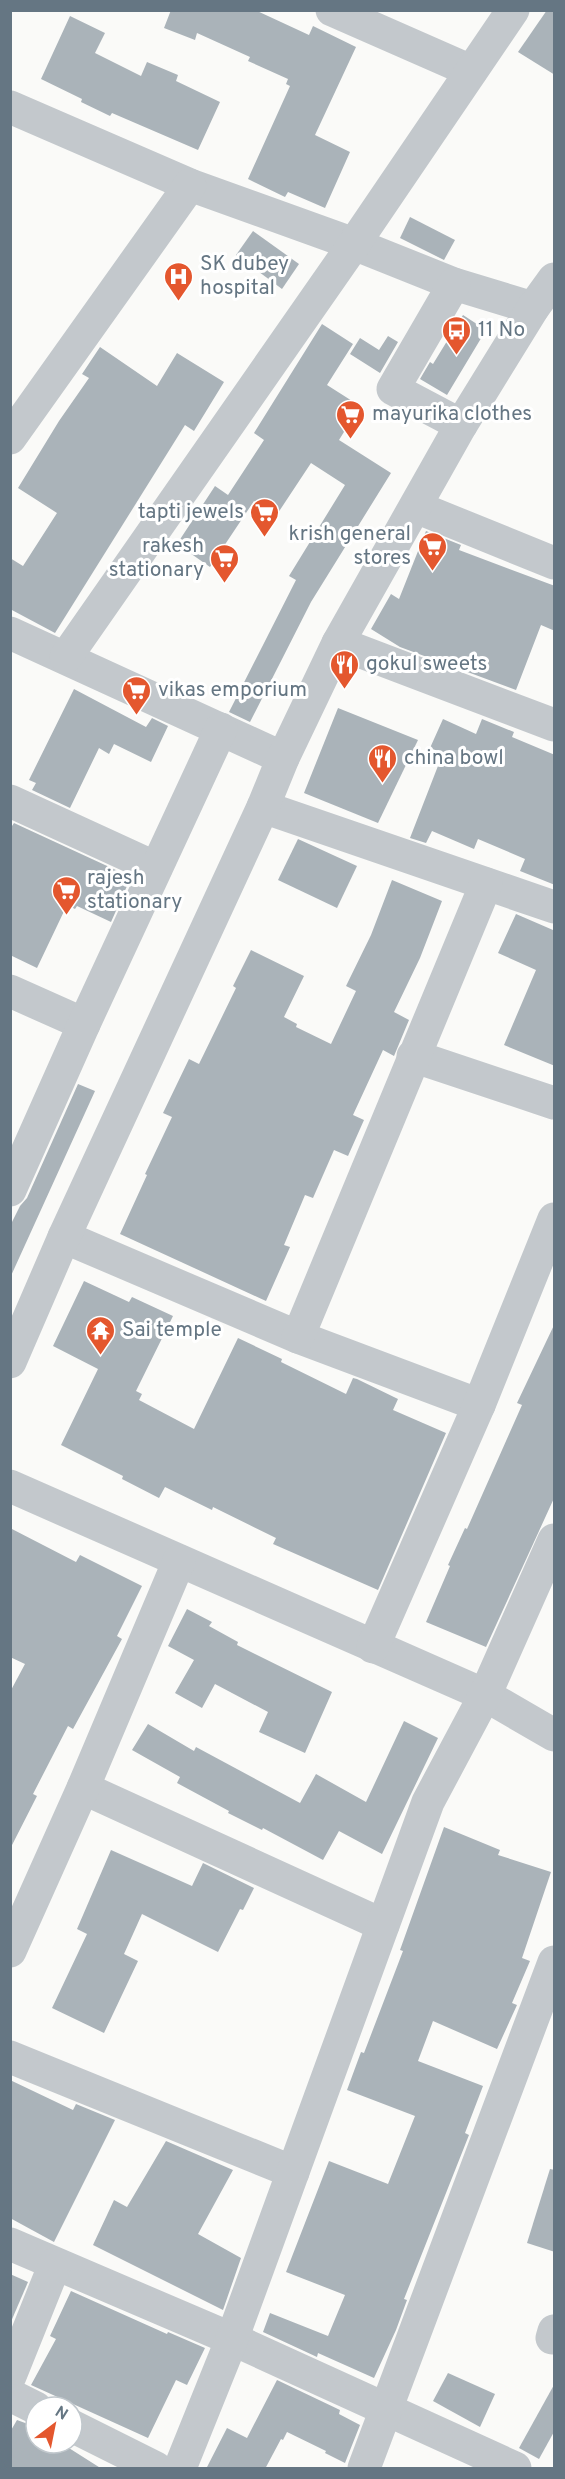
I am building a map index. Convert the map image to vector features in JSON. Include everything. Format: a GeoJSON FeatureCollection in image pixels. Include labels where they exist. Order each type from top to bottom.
{"type":"FeatureCollection","features":[{"type":"Feature","properties":{"kind":"street"},"geometry":{"type":"LineString","coordinates":[[332,10],[471,71]]}},
{"type":"Feature","properties":{"kind":"street"},"geometry":{"type":"LineString","coordinates":[[66,657],[354,244],[513,10]]}},
{"type":"Feature","properties":{"kind":"street"},"geometry":{"type":"LineString","coordinates":[[10,107],[190,185],[354,244],[454,284],[533,308]]}},
{"type":"Feature","properties":{"kind":"street"},"geometry":{"type":"LineString","coordinates":[[10,438],[190,185]]}},
{"type":"Feature","properties":{"kind":"street"},"geometry":{"type":"LineString","coordinates":[[10,1362],[64,1237],[338,643],[462,425],[533,308],[555,279]]}},
{"type":"Feature","properties":{"kind":"street"},"geometry":{"type":"LineString","coordinates":[[454,284],[393,389],[462,425]]}},
{"type":"Feature","properties":{"kind":"street"},"geometry":{"type":"LineString","coordinates":[[416,507],[555,563]]}},
{"type":"Feature","properties":{"kind":"street"},"geometry":{"type":"LineString","coordinates":[[10,633],[283,758]]}},
{"type":"Feature","properties":{"kind":"street"},"geometry":{"type":"LineString","coordinates":[[338,643],[555,725]]}},
{"type":"Feature","properties":{"kind":"street"},"geometry":{"type":"LineString","coordinates":[[10,1190],[221,729]]}},
{"type":"Feature","properties":{"kind":"street"},"geometry":{"type":"LineString","coordinates":[[10,801],[156,868]]}},
{"type":"Feature","properties":{"kind":"street"},"geometry":{"type":"LineString","coordinates":[[263,807],[555,907]]}},
{"type":"Feature","properties":{"kind":"street"},"geometry":{"type":"LineString","coordinates":[[298,1337],[486,884]]}},
{"type":"Feature","properties":{"kind":"street"},"geometry":{"type":"LineString","coordinates":[[10,991],[84,1024]]}},
{"type":"Feature","properties":{"kind":"street"},"geometry":{"type":"LineString","coordinates":[[413,1056],[555,1103]]}},
{"type":"Feature","properties":{"kind":"street"},"geometry":{"type":"LineString","coordinates":[[373,1647],[479,1405],[555,1219]]}},
{"type":"Feature","properties":{"kind":"street"},"geometry":{"type":"LineString","coordinates":[[64,1237],[298,1337],[479,1405]]}},
{"type":"Feature","properties":{"kind":"street"},"geometry":{"type":"LineString","coordinates":[[10,1486],[485,1695],[555,1735]]}},
{"type":"Feature","properties":{"kind":"street"},"geometry":{"type":"LineString","coordinates":[[180,2469],[232,2339],[428,1802],[485,1695],[555,1540]]}},
{"type":"Feature","properties":{"kind":"street"},"geometry":{"type":"LineString","coordinates":[[10,1951],[83,1788],[179,1561]]}},
{"type":"Feature","properties":{"kind":"street"},"geometry":{"type":"LineString","coordinates":[[83,1788],[383,1925]]}},
{"type":"Feature","properties":{"kind":"street"},"geometry":{"type":"LineString","coordinates":[[364,2469],[548,2002],[555,1962]]}},
{"type":"Feature","properties":{"kind":"street"},"geometry":{"type":"LineString","coordinates":[[10,2057],[293,2172]]}},
{"type":"Feature","properties":{"kind":"street"},"geometry":{"type":"LineString","coordinates":[[10,2244],[232,2339],[515,2469]]}},
{"type":"Feature","properties":{"kind":"street"},"geometry":{"type":"LineString","coordinates":[[10,2376],[55,2264]]}},
{"type":"Feature","properties":{"kind":"street"},"geometry":{"type":"LineString","coordinates":[[10,2394],[24,2402]]}},
{"type":"Feature","properties":{"kind":"street"},"geometry":{"type":"LineString","coordinates":[[84,2432],[156,2469]]}},
{"type":"Feature","properties":{"kind":"building"},"geometry":{"type":"Polygon","coordinates":[[[171,10],[255,10],[309,35],[313,26],[356,47],[315,135],[350,152],[325,208],[288,192],[285,197],[248,179],[290,86],[286,84],[288,79],[248,61],[250,57],[197,33],[195,40],[164,28],[171,10]]]}},
{"type":"Feature","properties":{"kind":"building"},"geometry":{"type":"Polygon","coordinates":[[[547,10],[555,10],[555,75],[518,52],[547,10]]]}},
{"type":"Feature","properties":{"kind":"building"},"geometry":{"type":"Polygon","coordinates":[[[70,16],[105,33],[95,53],[141,76],[147,62],[178,75],[176,81],[220,102],[198,150],[112,113],[110,116],[41,79],[70,16]]]}},
{"type":"Feature","properties":{"kind":"building"},"geometry":{"type":"Polygon","coordinates":[[[410,217],[455,240],[444,260],[400,238],[410,217]]]}},
{"type":"Feature","properties":{"kind":"building"},"geometry":{"type":"Polygon","coordinates":[[[253,231],[299,264],[282,289],[236,255],[253,231]]]}},
{"type":"Feature","properties":{"kind":"building"},"geometry":{"type":"Polygon","coordinates":[[[463,315],[486,330],[447,395],[420,379],[430,362],[433,364],[463,315]]]}},
{"type":"Feature","properties":{"kind":"building"},"geometry":{"type":"Polygon","coordinates":[[[322,324],[353,344],[327,385],[360,406],[339,440],[391,473],[311,602],[250,722],[229,712],[296,580],[289,576],[345,485],[311,463],[276,516],[254,501],[210,567],[177,544],[215,486],[228,495],[264,440],[254,433],[322,324]]]}},
{"type":"Feature","properties":{"kind":"building"},"geometry":{"type":"Polygon","coordinates":[[[388,336],[398,342],[380,373],[350,354],[360,338],[379,350],[388,336]]]}},
{"type":"Feature","properties":{"kind":"building"},"geometry":{"type":"Polygon","coordinates":[[[100,347],[157,386],[177,353],[224,382],[194,431],[185,425],[55,633],[10,609],[10,558],[23,566],[57,513],[18,488],[59,421],[89,378],[82,374],[100,347]]]}},
{"type":"Feature","properties":{"kind":"building"},"geometry":{"type":"Polygon","coordinates":[[[426,531],[461,545],[459,550],[555,586],[555,631],[541,625],[516,690],[400,647],[371,629],[391,594],[399,599],[426,531]]]}},
{"type":"Feature","properties":{"kind":"building"},"geometry":{"type":"Polygon","coordinates":[[[74,689],[146,727],[152,718],[168,726],[151,762],[114,744],[109,754],[99,748],[70,808],[32,790],[36,783],[29,780],[74,689]]]}},
{"type":"Feature","properties":{"kind":"building"},"geometry":{"type":"Polygon","coordinates":[[[338,708],[418,740],[378,823],[304,793],[338,708]]]}},
{"type":"Feature","properties":{"kind":"building"},"geometry":{"type":"Polygon","coordinates":[[[443,719],[476,734],[482,719],[514,732],[512,737],[555,755],[555,885],[520,871],[525,859],[478,839],[474,849],[432,831],[426,843],[410,838],[443,753],[430,748],[443,719]]]}},
{"type":"Feature","properties":{"kind":"building"},"geometry":{"type":"Polygon","coordinates":[[[14,823],[131,877],[111,922],[77,906],[75,909],[67,905],[37,968],[10,955],[10,829],[14,823]]]}},
{"type":"Feature","properties":{"kind":"building"},"geometry":{"type":"Polygon","coordinates":[[[298,839],[357,866],[337,908],[278,880],[298,839]]]}},
{"type":"Feature","properties":{"kind":"building"},"geometry":{"type":"Polygon","coordinates":[[[392,880],[442,901],[420,958],[394,1012],[409,1020],[394,1056],[383,1050],[353,1115],[364,1120],[348,1156],[334,1150],[313,1198],[305,1195],[284,1245],[290,1247],[266,1301],[120,1234],[172,1117],[163,1113],[189,1059],[199,1064],[236,988],[233,986],[251,950],[304,976],[284,1017],[297,1024],[296,1027],[331,1044],[356,991],[346,986],[371,935],[392,880]]]}},
{"type":"Feature","properties":{"kind":"building"},"geometry":{"type":"Polygon","coordinates":[[[516,914],[553,930],[555,927],[555,1066],[504,1045],[536,970],[498,953],[516,914]]]}},
{"type":"Feature","properties":{"kind":"building"},"geometry":{"type":"Polygon","coordinates":[[[78,1084],[95,1091],[10,1278],[10,1226],[20,1206],[27,1198],[78,1084]]]}},
{"type":"Feature","properties":{"kind":"building"},"geometry":{"type":"Polygon","coordinates":[[[84,1281],[129,1302],[132,1297],[173,1316],[136,1391],[142,1394],[139,1400],[194,1429],[238,1338],[346,1394],[353,1378],[357,1379],[398,1399],[393,1410],[446,1433],[378,1590],[273,1544],[276,1538],[213,1507],[212,1510],[165,1487],[159,1498],[122,1479],[123,1476],[61,1445],[98,1369],[53,1346],[84,1281]]]}},
{"type":"Feature","properties":{"kind":"building"},"geometry":{"type":"Polygon","coordinates":[[[555,1323],[555,1496],[486,1647],[426,1622],[450,1566],[448,1565],[465,1528],[467,1529],[522,1405],[517,1403],[555,1323]]]}},
{"type":"Feature","properties":{"kind":"building"},"geometry":{"type":"Polygon","coordinates":[[[10,1528],[76,1562],[80,1555],[142,1586],[117,1636],[122,1639],[73,1729],[68,1726],[33,1794],[37,1796],[10,1849],[10,1692],[25,1664],[10,1657],[10,1528]]]}},
{"type":"Feature","properties":{"kind":"building"},"geometry":{"type":"Polygon","coordinates":[[[187,1609],[212,1622],[209,1626],[238,1642],[237,1645],[332,1692],[305,1753],[259,1732],[268,1712],[215,1684],[202,1708],[175,1693],[194,1660],[168,1646],[187,1609]]]}},
{"type":"Feature","properties":{"kind":"building"},"geometry":{"type":"Polygon","coordinates":[[[404,1721],[438,1738],[382,1854],[339,1831],[323,1860],[263,1828],[262,1830],[228,1813],[229,1811],[177,1783],[180,1777],[132,1750],[148,1724],[194,1751],[196,1747],[300,1803],[316,1774],[366,1802],[404,1721]]]}},
{"type":"Feature","properties":{"kind":"building"},"geometry":{"type":"Polygon","coordinates":[[[444,1827],[500,1850],[498,1855],[551,1872],[522,1958],[530,1961],[512,2003],[517,2005],[497,2049],[433,2021],[418,2061],[483,2086],[465,2133],[469,2135],[404,2299],[407,2300],[396,2330],[374,2378],[318,2353],[317,2357],[263,2332],[270,2313],[328,2336],[345,2295],[286,2272],[329,2161],[388,2184],[415,2116],[347,2090],[361,2052],[364,2053],[403,1951],[400,1950],[444,1827]]]}},
{"type":"Feature","properties":{"kind":"building"},"geometry":{"type":"Polygon","coordinates":[[[111,1850],[192,1886],[203,1863],[254,1888],[243,1910],[240,1909],[218,1952],[142,1914],[124,1954],[138,1961],[104,2033],[52,2008],[87,1934],[77,1929],[111,1850]]]}},
{"type":"Feature","properties":{"kind":"building"},"geometry":{"type":"Polygon","coordinates":[[[10,2080],[73,2110],[76,2104],[115,2120],[54,2242],[10,2218],[10,2080]]]}},
{"type":"Feature","properties":{"kind":"building"},"geometry":{"type":"Polygon","coordinates":[[[166,2141],[233,2170],[198,2234],[241,2258],[223,2310],[93,2245],[114,2200],[127,2207],[166,2141]]]}},
{"type":"Feature","properties":{"kind":"building"},"geometry":{"type":"Polygon","coordinates":[[[550,2169],[555,2170],[555,2252],[527,2243],[550,2169]]]}},
{"type":"Feature","properties":{"kind":"building"},"geometry":{"type":"Polygon","coordinates":[[[10,2274],[28,2282],[10,2324],[10,2274]]]}},
{"type":"Feature","properties":{"kind":"building"},"geometry":{"type":"Polygon","coordinates":[[[71,2291],[167,2334],[168,2332],[205,2348],[187,2385],[176,2380],[148,2438],[84,2409],[84,2395],[53,2395],[31,2385],[56,2339],[50,2336],[71,2291]]]}},
{"type":"Feature","properties":{"kind":"building"},"geometry":{"type":"Polygon","coordinates":[[[448,2373],[495,2394],[480,2427],[433,2401],[448,2373]]]}},
{"type":"Feature","properties":{"kind":"building"},"geometry":{"type":"Polygon","coordinates":[[[277,2380],[340,2410],[339,2414],[360,2425],[345,2463],[287,2432],[265,2469],[206,2469],[227,2428],[247,2438],[277,2380]]]}},
{"type":"Feature","properties":{"kind":"building"},"geometry":{"type":"Polygon","coordinates":[[[555,2383],[555,2430],[539,2459],[519,2448],[555,2383]]]}},
{"type":"Feature","properties":{"kind":"building"},"geometry":{"type":"Polygon","coordinates":[[[17,2420],[24,2423],[24,2455],[80,2455],[102,2469],[10,2469],[10,2432],[17,2420]]]}},
{"type":"Feature","properties":{"kind":"place","name":"SK dubey hospital"},"geometry":{"type":"Point","coordinates":[179,302]}},
{"type":"Feature","properties":{"kind":"place","name":"11 No"},"geometry":{"type":"Point","coordinates":[457,356]}},
{"type":"Feature","properties":{"kind":"place","name":"mayurika clothes"},"geometry":{"type":"Point","coordinates":[351,440]}},
{"type":"Feature","properties":{"kind":"place","name":"tapti jewels"},"geometry":{"type":"Point","coordinates":[265,538]}},
{"type":"Feature","properties":{"kind":"place","name":"krish general stores"},"geometry":{"type":"Point","coordinates":[432,572]}},
{"type":"Feature","properties":{"kind":"place","name":"rakesh stationary"},"geometry":{"type":"Point","coordinates":[225,584]}},
{"type":"Feature","properties":{"kind":"place","name":"gokul sweets"},"geometry":{"type":"Point","coordinates":[345,690]}},
{"type":"Feature","properties":{"kind":"place","name":"vikas emporium"},"geometry":{"type":"Point","coordinates":[137,716]}},
{"type":"Feature","properties":{"kind":"place","name":"china bowl"},"geometry":{"type":"Point","coordinates":[383,784]}},
{"type":"Feature","properties":{"kind":"place","name":"rajesh stationary"},"geometry":{"type":"Point","coordinates":[66,916]}},
{"type":"Feature","properties":{"kind":"place","name":"Sai temple"},"geometry":{"type":"Point","coordinates":[101,1356]}}]}
